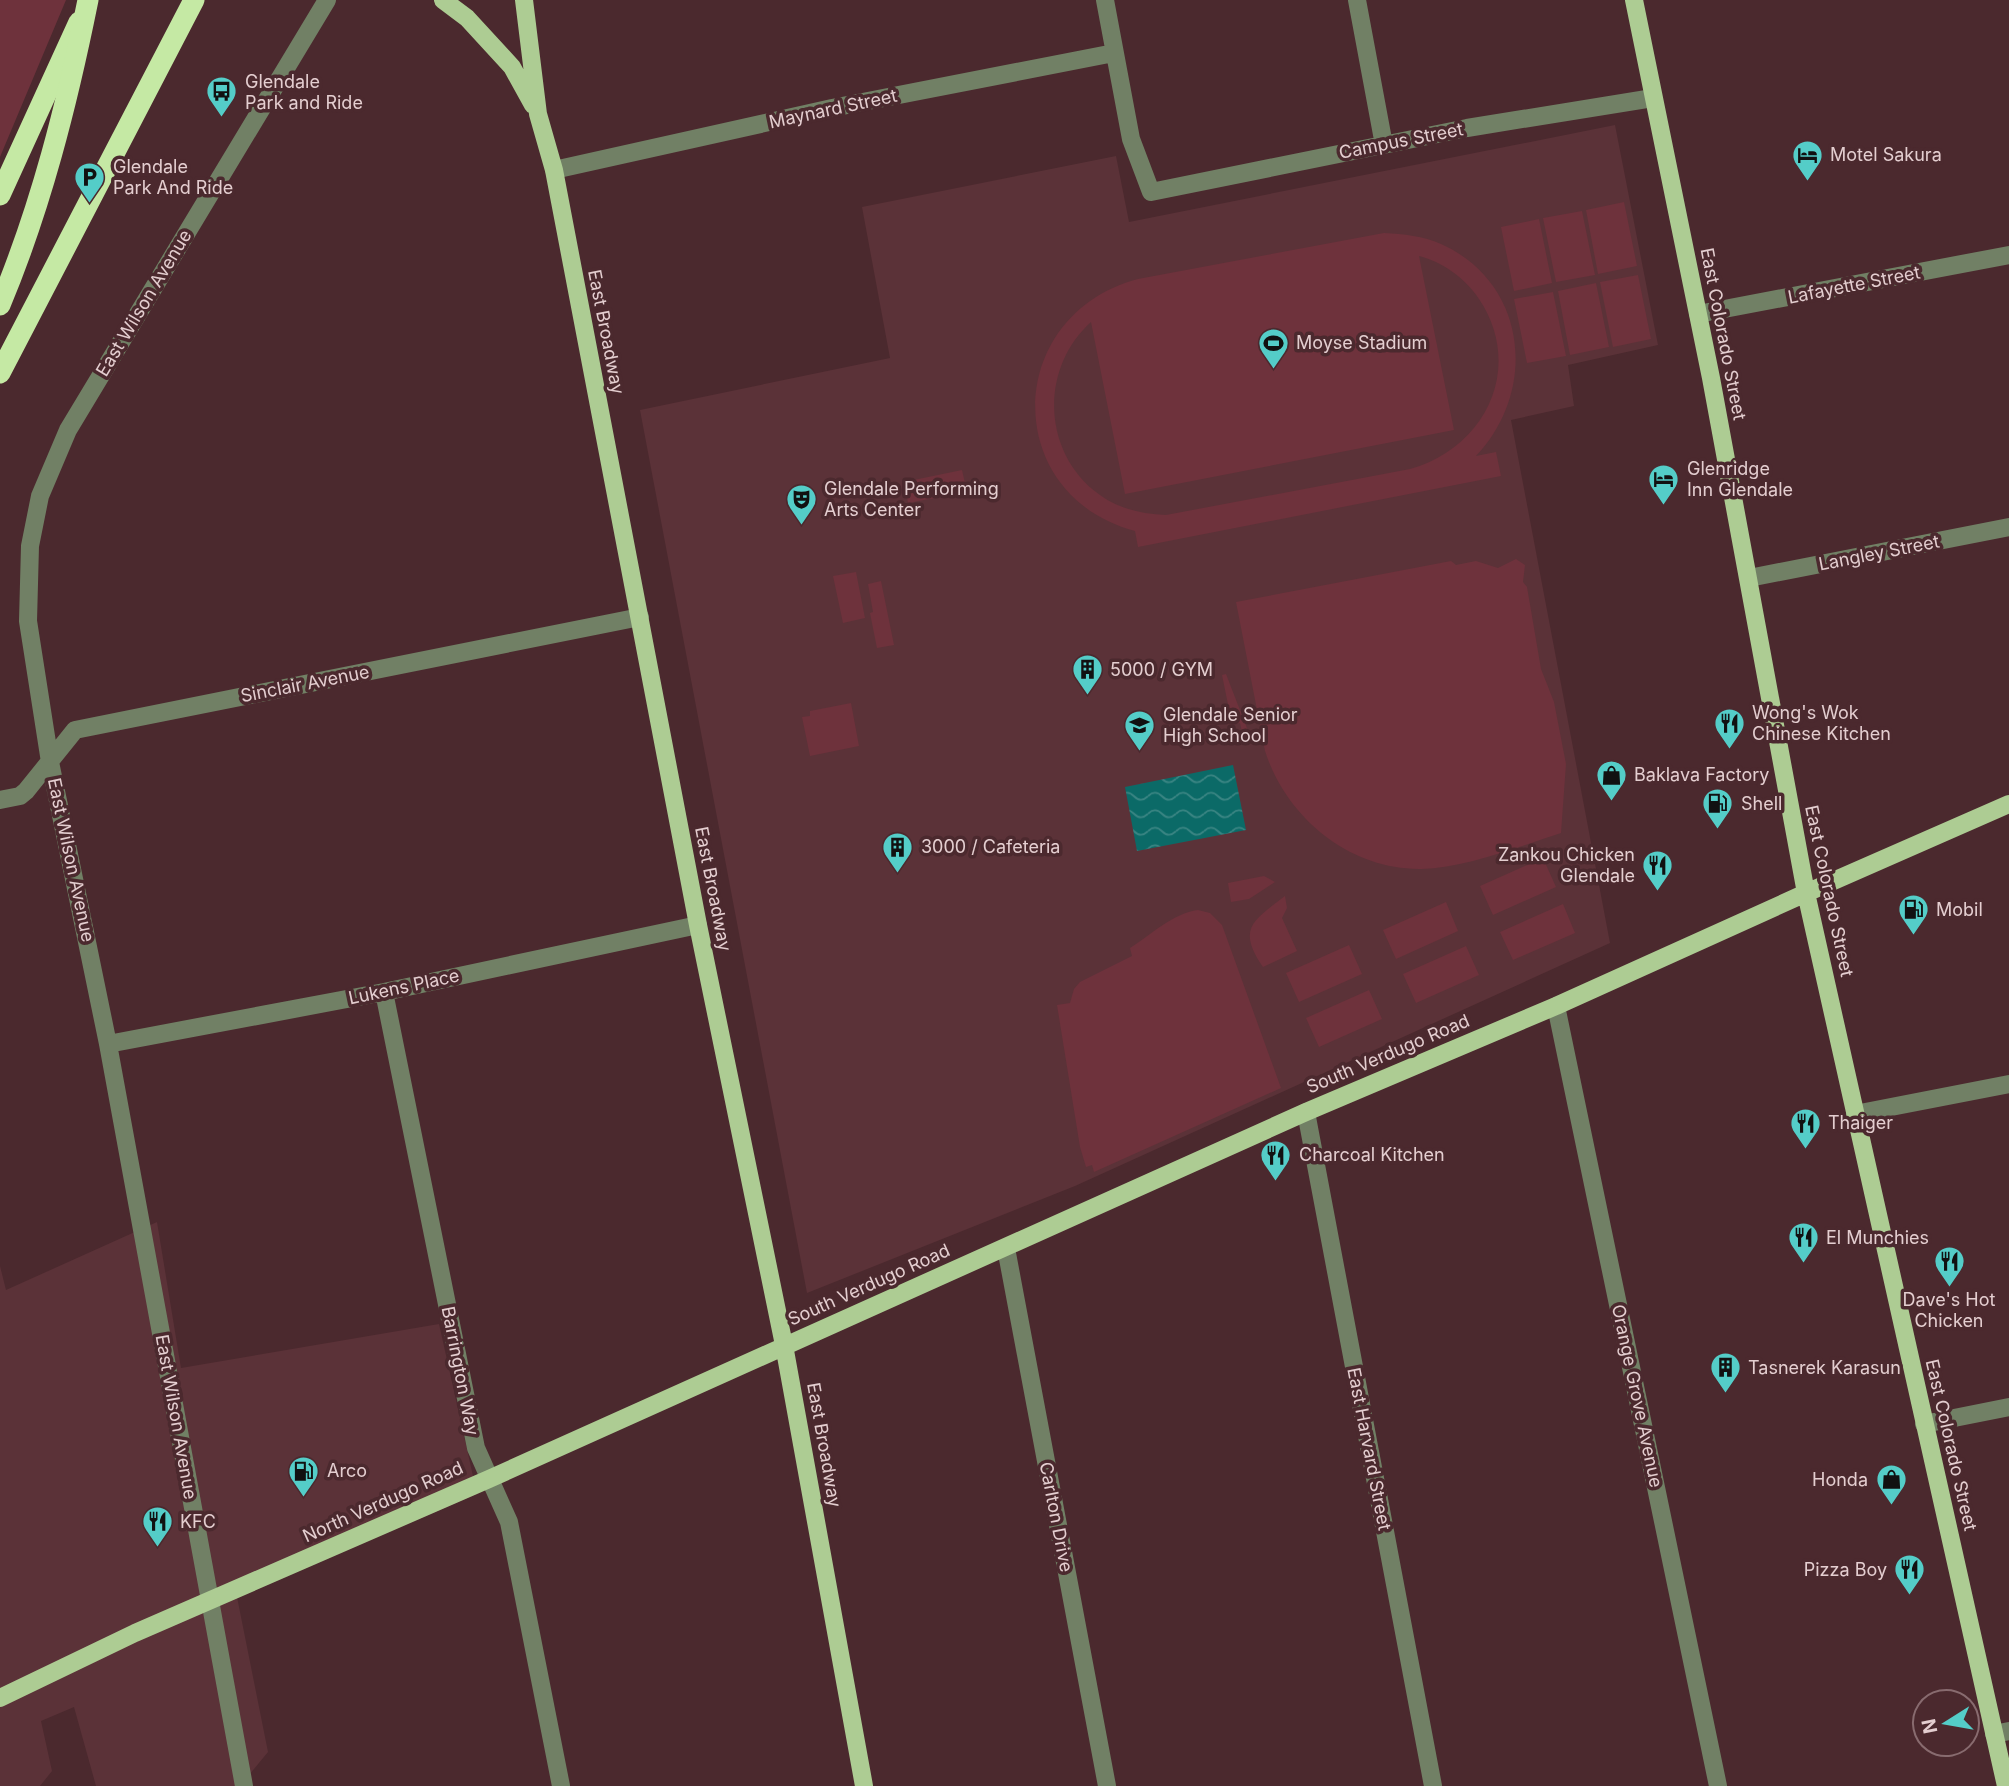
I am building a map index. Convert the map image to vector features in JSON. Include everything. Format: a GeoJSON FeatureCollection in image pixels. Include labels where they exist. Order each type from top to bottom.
{"type":"FeatureCollection","features":[{"type":"Feature","properties":{"kind":"highway"},"geometry":{"type":"LineString","coordinates":[[0,195],[88,0]]}},
{"type":"Feature","properties":{"kind":"highway"},"geometry":{"type":"LineString","coordinates":[[0,305],[52,159],[88,0]]}},
{"type":"Feature","properties":{"kind":"highway"},"geometry":{"type":"LineString","coordinates":[[0,373],[194,0]]}},
{"type":"Feature","properties":{"kind":"main road"},"geometry":{"type":"LineString","coordinates":[[443,0],[467,18],[512,67],[538,114]]}},
{"type":"Feature","properties":{"kind":"main road","name":"East Broadway"},"geometry":{"type":"LineString","coordinates":[[524,0],[538,114],[554,170],[698,925],[784,1345],[864,1786]]}},
{"type":"Feature","properties":{"kind":"main road","name":"East Colorado Street"},"geometry":{"type":"LineString","coordinates":[[1634,0],[1749,578],[1806,893],[1924,1424],[2001,1732],[2006,1786]]}},
{"type":"Feature","properties":{"kind":"main road","name":"South Verdugo Road"},"geometry":{"type":"LineString","coordinates":[[784,1345],[1306,1112],[1556,1006],[2009,804]]}},
{"type":"Feature","properties":{"kind":"main road","name":"North Verdugo Road"},"geometry":{"type":"LineString","coordinates":[[0,1698],[135,1633],[489,1479],[784,1345]]}},
{"type":"Feature","properties":{"kind":"street","name":"East Wilson Avenue"},"geometry":{"type":"LineString","coordinates":[[244,1786],[208,1602],[205,1573],[108,1044],[50,762],[28,621],[30,546],[40,496],[68,430],[327,0]]}},
{"type":"Feature","properties":{"kind":"street"},"geometry":{"type":"LineString","coordinates":[[1105,0],[1114,53]]}},
{"type":"Feature","properties":{"kind":"street"},"geometry":{"type":"LineString","coordinates":[[1357,0],[1384,145]]}},
{"type":"Feature","properties":{"kind":"street","name":"Maynard Street"},"geometry":{"type":"LineString","coordinates":[[554,170],[832,108],[1114,53]]}},
{"type":"Feature","properties":{"kind":"street","name":"Campus Street"},"geometry":{"type":"LineString","coordinates":[[1114,53],[1131,139],[1151,192],[1467,128],[1653,98]]}},
{"type":"Feature","properties":{"kind":"street","name":"Lafayette Street"},"geometry":{"type":"LineString","coordinates":[[1698,314],[2009,256]]}},
{"type":"Feature","properties":{"kind":"street","name":"Langley Street"},"geometry":{"type":"LineString","coordinates":[[1749,578],[2009,527]]}},
{"type":"Feature","properties":{"kind":"street","name":"Sinclair Avenue"},"geometry":{"type":"LineString","coordinates":[[0,800],[20,796],[75,730],[640,617]]}},
{"type":"Feature","properties":{"kind":"street","name":"Lukens Place"},"geometry":{"type":"LineString","coordinates":[[108,1044],[384,992],[698,925]]}},
{"type":"Feature","properties":{"kind":"street","name":"Barrington Way"},"geometry":{"type":"LineString","coordinates":[[384,992],[475,1448],[509,1522],[561,1786]]}},
{"type":"Feature","properties":{"kind":"street","name":"Orange Grove Avenue"},"geometry":{"type":"LineString","coordinates":[[1556,1006],[1717,1786]]}},
{"type":"Feature","properties":{"kind":"street"},"geometry":{"type":"LineString","coordinates":[[1856,1114],[2009,1084]]}},
{"type":"Feature","properties":{"kind":"street","name":"East Harvard Street"},"geometry":{"type":"LineString","coordinates":[[1306,1112],[1433,1786]]}},
{"type":"Feature","properties":{"kind":"street","name":"Carlton Drive"},"geometry":{"type":"LineString","coordinates":[[1006,1248],[1107,1786]]}},
{"type":"Feature","properties":{"kind":"street"},"geometry":{"type":"LineString","coordinates":[[1924,1424],[2009,1407]]}},
{"type":"Feature","properties":{"kind":"shaded area"},"geometry":{"type":"Polygon","coordinates":[[[0,0],[66,0],[0,157],[0,0]]]}},
{"type":"Feature","properties":{"kind":"shaded area","name":"Glendale Senior High School"},"geometry":{"type":"Polygon","coordinates":[[[1615,125],[1658,345],[1568,365],[1574,406],[1511,420],[1610,943],[1075,1186],[807,1293],[640,410],[890,358],[862,207],[1116,156],[1129,222],[1615,125]]]}},
{"type":"Feature","properties":{"kind":"shaded area"},"geometry":{"type":"Polygon","coordinates":[[[1624,202],[1637,266],[1598,274],[1586,210],[1624,202]]]}},
{"type":"Feature","properties":{"kind":"shaded area"},"geometry":{"type":"Polygon","coordinates":[[[1582,211],[1595,275],[1556,282],[1543,218],[1582,211]]]}},
{"type":"Feature","properties":{"kind":"shaded area"},"geometry":{"type":"Polygon","coordinates":[[[1539,219],[1552,283],[1514,291],[1501,227],[1539,219]]]}},
{"type":"Feature","properties":{"kind":"shaded area"},"geometry":{"type":"Polygon","coordinates":[[[1384,233],[1413,236],[1441,244],[1470,262],[1492,284],[1507,311],[1514,340],[1515,371],[1509,401],[1496,430],[1476,456],[1496,452],[1501,476],[1138,547],[1135,531],[1091,511],[1060,482],[1041,445],[1035,405],[1042,365],[1062,328],[1094,299],[1138,279],[1384,233]],[[1419,256],[1454,430],[1125,494],[1091,322],[1074,341],[1062,363],[1056,387],[1054,411],[1058,435],[1067,457],[1081,478],[1107,500],[1131,510],[1166,515],[1410,469],[1436,458],[1459,443],[1477,424],[1490,402],[1497,378],[1498,352],[1492,325],[1473,291],[1453,272],[1437,262],[1419,256]]]}},
{"type":"Feature","properties":{"kind":"shaded area"},"geometry":{"type":"Polygon","coordinates":[[[1638,275],[1651,339],[1613,347],[1600,282],[1638,275]]]}},
{"type":"Feature","properties":{"kind":"shaded area"},"geometry":{"type":"Polygon","coordinates":[[[1596,283],[1609,347],[1570,355],[1558,291],[1596,283]]]}},
{"type":"Feature","properties":{"kind":"shaded area"},"geometry":{"type":"Polygon","coordinates":[[[1553,292],[1566,356],[1527,363],[1514,299],[1553,292]]]}},
{"type":"Feature","properties":{"kind":"shaded area"},"geometry":{"type":"Polygon","coordinates":[[[962,470],[967,492],[908,503],[904,482],[962,470]]]}},
{"type":"Feature","properties":{"kind":"shaded area"},"geometry":{"type":"Polygon","coordinates":[[[1516,559],[1525,565],[1523,582],[1527,587],[1541,669],[1554,702],[1566,764],[1561,833],[1492,856],[1438,868],[1394,867],[1346,850],[1305,818],[1275,775],[1265,751],[1236,602],[1451,561],[1456,565],[1476,561],[1498,568],[1516,559]]]}},
{"type":"Feature","properties":{"kind":"shaded area"},"geometry":{"type":"Polygon","coordinates":[[[856,572],[865,618],[843,623],[833,576],[856,572]]]}},
{"type":"Feature","properties":{"kind":"shaded area"},"geometry":{"type":"Polygon","coordinates":[[[881,581],[894,645],[877,648],[868,584],[881,581]]]}},
{"type":"Feature","properties":{"kind":"shaded area"},"geometry":{"type":"Polygon","coordinates":[[[1226,674],[1250,736],[1243,737],[1240,723],[1232,724],[1222,675],[1226,674]]]}},
{"type":"Feature","properties":{"kind":"shaded area"},"geometry":{"type":"Polygon","coordinates":[[[851,703],[859,746],[810,756],[802,717],[810,716],[810,711],[851,703]]]}},
{"type":"Feature","properties":{"kind":"shaded area"},"geometry":{"type":"Polygon","coordinates":[[[1543,858],[1556,887],[1493,915],[1480,886],[1543,858]]]}},
{"type":"Feature","properties":{"kind":"shaded area"},"geometry":{"type":"Polygon","coordinates":[[[1264,876],[1275,882],[1249,899],[1231,902],[1228,883],[1264,876]]]}},
{"type":"Feature","properties":{"kind":"shaded area"},"geometry":{"type":"Polygon","coordinates":[[[1285,896],[1287,908],[1282,918],[1297,951],[1263,967],[1251,943],[1252,926],[1285,896]]]}},
{"type":"Feature","properties":{"kind":"shaded area"},"geometry":{"type":"Polygon","coordinates":[[[1446,902],[1458,931],[1396,959],[1383,930],[1446,902]]]}},
{"type":"Feature","properties":{"kind":"shaded area"},"geometry":{"type":"Polygon","coordinates":[[[1563,904],[1575,933],[1513,960],[1500,932],[1563,904]]]}},
{"type":"Feature","properties":{"kind":"shaded area"},"geometry":{"type":"Polygon","coordinates":[[[1198,910],[1210,913],[1222,925],[1281,1088],[1094,1172],[1092,1165],[1086,1167],[1080,1147],[1057,1005],[1070,1003],[1074,989],[1080,982],[1132,956],[1130,948],[1162,925],[1180,915],[1198,910]]]}},
{"type":"Feature","properties":{"kind":"shaded area"},"geometry":{"type":"Polygon","coordinates":[[[1349,945],[1362,974],[1299,1002],[1286,973],[1349,945]]]}},
{"type":"Feature","properties":{"kind":"shaded area"},"geometry":{"type":"Polygon","coordinates":[[[1466,946],[1479,975],[1416,1003],[1403,974],[1466,946]]]}},
{"type":"Feature","properties":{"kind":"shaded area"},"geometry":{"type":"Polygon","coordinates":[[[1369,990],[1382,1019],[1319,1047],[1306,1018],[1369,990]]]}},
{"type":"Feature","properties":{"kind":"shaded area"},"geometry":{"type":"Polygon","coordinates":[[[157,1222],[181,1368],[439,1324],[477,1494],[237,1597],[268,1752],[240,1786],[96,1786],[74,1707],[41,1721],[52,1771],[40,1786],[0,1786],[0,1266],[6,1290],[157,1222]]]}},
{"type":"Feature","properties":{"kind":"water"},"geometry":{"type":"Polygon","coordinates":[[[1233,765],[1246,830],[1137,851],[1125,787],[1233,765]]]}},
{"type":"Feature","properties":{"kind":"place","name":"Glendale Park and Ride"},"geometry":{"type":"Point","coordinates":[222,119]}},
{"type":"Feature","properties":{"kind":"place","name":"Motel Sakura"},"geometry":{"type":"Point","coordinates":[1807,182]}},
{"type":"Feature","properties":{"kind":"place","name":"Glendale Park And Ride"},"geometry":{"type":"Point","coordinates":[90,204]}},
{"type":"Feature","properties":{"kind":"place","name":"Moyse Stadium"},"geometry":{"type":"Point","coordinates":[1273,370]}},
{"type":"Feature","properties":{"kind":"place","name":"Glenridge Inn Glendale"},"geometry":{"type":"Point","coordinates":[1664,506]}},
{"type":"Feature","properties":{"kind":"place","name":"Glendale Performing Arts Center"},"geometry":{"type":"Point","coordinates":[801,526]}},
{"type":"Feature","properties":{"kind":"place","name":"5000 / GYM"},"geometry":{"type":"Point","coordinates":[1087,697]}},
{"type":"Feature","properties":{"kind":"place","name":"Wong's Wok Chinese Kitchen"},"geometry":{"type":"Point","coordinates":[1729,750]}},
{"type":"Feature","properties":{"kind":"place","name":"Glendale Senior High School"},"geometry":{"type":"Point","coordinates":[1140,752]}},
{"type":"Feature","properties":{"kind":"place","name":"Baklava Factory"},"geometry":{"type":"Point","coordinates":[1611,802]}},
{"type":"Feature","properties":{"kind":"place","name":"Shell"},"geometry":{"type":"Point","coordinates":[1718,831]}},
{"type":"Feature","properties":{"kind":"place","name":"3000 / Cafeteria"},"geometry":{"type":"Point","coordinates":[898,874]}},
{"type":"Feature","properties":{"kind":"place","name":"Zankou Chicken Glendale"},"geometry":{"type":"Point","coordinates":[1658,892]}},
{"type":"Feature","properties":{"kind":"place","name":"Mobil"},"geometry":{"type":"Point","coordinates":[1913,937]}},
{"type":"Feature","properties":{"kind":"place","name":"Thaiger"},"geometry":{"type":"Point","coordinates":[1805,1150]}},
{"type":"Feature","properties":{"kind":"place","name":"Charcoal Kitchen"},"geometry":{"type":"Point","coordinates":[1276,1182]}},
{"type":"Feature","properties":{"kind":"place","name":"El Munchies"},"geometry":{"type":"Point","coordinates":[1803,1265]}},
{"type":"Feature","properties":{"kind":"place","name":"Dave's Hot Chicken"},"geometry":{"type":"Point","coordinates":[1949,1289]}},
{"type":"Feature","properties":{"kind":"place","name":"Tasnerek Karasun"},"geometry":{"type":"Point","coordinates":[1725,1395]}},
{"type":"Feature","properties":{"kind":"place","name":"Arco"},"geometry":{"type":"Point","coordinates":[304,1498]}},
{"type":"Feature","properties":{"kind":"place","name":"Honda"},"geometry":{"type":"Point","coordinates":[1891,1507]}},
{"type":"Feature","properties":{"kind":"place","name":"KFC"},"geometry":{"type":"Point","coordinates":[157,1549]}},
{"type":"Feature","properties":{"kind":"place","name":"Pizza Boy"},"geometry":{"type":"Point","coordinates":[1910,1597]}}]}
